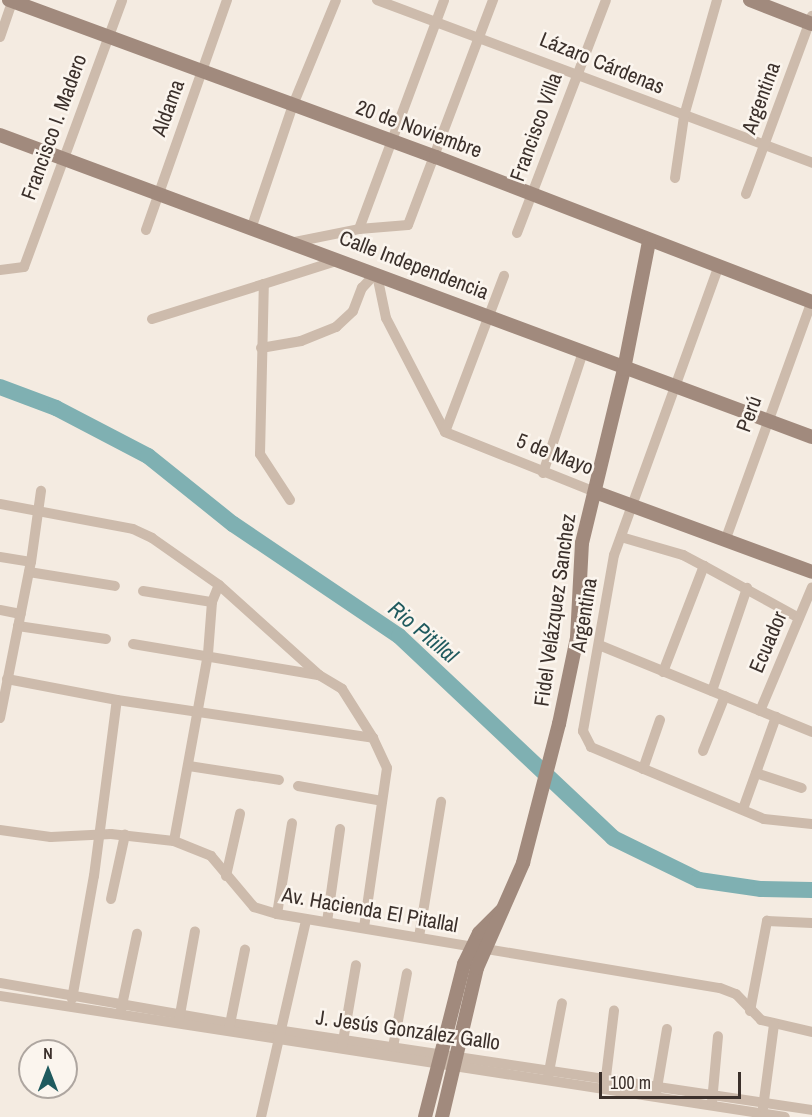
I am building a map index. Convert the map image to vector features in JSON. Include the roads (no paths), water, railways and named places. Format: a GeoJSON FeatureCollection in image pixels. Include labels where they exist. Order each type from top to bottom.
{"type":"FeatureCollection","features":[{"type":"Feature","properties":{"kind":"street","name":"20 de Noviembre"},"geometry":{"type":"LineString","coordinates":[[12,0],[201,74],[436,157],[718,268],[812,301]]}},
{"type":"Feature","properties":{"kind":"street"},"geometry":{"type":"LineString","coordinates":[[0,37],[12,0]]}},
{"type":"Feature","properties":{"kind":"street","name":"Francisco I. Madero"},"geometry":{"type":"LineString","coordinates":[[0,270],[24,267],[61,159],[122,0]]}},
{"type":"Feature","properties":{"kind":"street","name":"Aldama"},"geometry":{"type":"LineString","coordinates":[[146,230],[227,0]]}},
{"type":"Feature","properties":{"kind":"street"},"geometry":{"type":"LineString","coordinates":[[251,229],[293,105],[336,0]]}},
{"type":"Feature","properties":{"kind":"street","name":"Lázaro Cárdenas"},"geometry":{"type":"LineString","coordinates":[[378,0],[480,35],[684,116],[812,163]]}},
{"type":"Feature","properties":{"kind":"street"},"geometry":{"type":"LineString","coordinates":[[359,229],[444,0]]}},
{"type":"Feature","properties":{"kind":"street"},"geometry":{"type":"LineString","coordinates":[[295,242],[359,229],[408,225],[436,157],[493,0]]}},
{"type":"Feature","properties":{"kind":"street","name":"Francisco Villa"},"geometry":{"type":"LineString","coordinates":[[517,233],[576,73],[606,0]]}},
{"type":"Feature","properties":{"kind":"street"},"geometry":{"type":"LineString","coordinates":[[675,178],[684,116],[717,0]]}},
{"type":"Feature","properties":{"kind":"street"},"geometry":{"type":"LineString","coordinates":[[750,0],[811,21]]}},
{"type":"Feature","properties":{"kind":"street","name":"Argentina"},"geometry":{"type":"LineString","coordinates":[[746,194],[811,21]]}},
{"type":"Feature","properties":{"kind":"street","name":"Calle Independencia"},"geometry":{"type":"LineString","coordinates":[[0,135],[251,229],[295,242],[624,369],[768,419],[812,437]]}},
{"type":"Feature","properties":{"kind":"street","name":"Fidel Velázquez Sanchez"},"geometry":{"type":"LineString","coordinates":[[502,910],[519,874],[538,812],[559,724],[577,638],[582,543],[624,369],[649,241]]}},
{"type":"Feature","properties":{"kind":"street"},"geometry":{"type":"LineString","coordinates":[[152,320],[339,260]]}},
{"type":"Feature","properties":{"kind":"street","name":"Argentina"},"geometry":{"type":"LineString","coordinates":[[718,268],[674,387],[634,506],[614,555],[583,731],[584,740],[591,747],[764,819],[812,824]]}},
{"type":"Feature","properties":{"kind":"street"},"geometry":{"type":"LineString","coordinates":[[261,348],[301,340],[336,327],[353,311],[362,288],[376,274]]}},
{"type":"Feature","properties":{"kind":"street"},"geometry":{"type":"LineString","coordinates":[[376,274],[386,318],[445,432]]}},
{"type":"Feature","properties":{"kind":"street"},"geometry":{"type":"LineString","coordinates":[[445,432],[504,276]]}},
{"type":"Feature","properties":{"kind":"street"},"geometry":{"type":"LineString","coordinates":[[264,284],[260,454],[290,500]]}},
{"type":"Feature","properties":{"kind":"street","name":"Perú"},"geometry":{"type":"LineString","coordinates":[[725,541],[812,301]]}},
{"type":"Feature","properties":{"kind":"street"},"geometry":{"type":"LineString","coordinates":[[543,473],[583,352]]}},
{"type":"Feature","properties":{"kind":"street","name":"5 de Mayo"},"geometry":{"type":"LineString","coordinates":[[445,432],[543,473],[812,572]]}},
{"type":"Feature","properties":{"kind":"street"},"geometry":{"type":"LineString","coordinates":[[0,718],[7,679],[5,665],[21,614],[41,491]]}},
{"type":"Feature","properties":{"kind":"street"},"geometry":{"type":"LineString","coordinates":[[0,504],[133,529],[152,538],[219,585],[319,675],[342,689],[373,738],[387,768],[364,927]]}},
{"type":"Feature","properties":{"kind":"street"},"geometry":{"type":"LineString","coordinates":[[621,537],[683,555],[799,618]]}},
{"type":"Feature","properties":{"kind":"street"},"geometry":{"type":"LineString","coordinates":[[0,557],[30,567],[115,586]]}},
{"type":"Feature","properties":{"kind":"street"},"geometry":{"type":"LineString","coordinates":[[663,672],[704,566]]}},
{"type":"Feature","properties":{"kind":"street"},"geometry":{"type":"LineString","coordinates":[[174,842],[199,711],[208,654],[212,602],[219,585]]}},
{"type":"Feature","properties":{"kind":"street","name":"Ecuador"},"geometry":{"type":"LineString","coordinates":[[760,711],[812,587]]}},
{"type":"Feature","properties":{"kind":"street"},"geometry":{"type":"LineString","coordinates":[[712,691],[747,588]]}},
{"type":"Feature","properties":{"kind":"street"},"geometry":{"type":"LineString","coordinates":[[143,591],[212,602]]}},
{"type":"Feature","properties":{"kind":"street"},"geometry":{"type":"LineString","coordinates":[[0,610],[21,614]]}},
{"type":"Feature","properties":{"kind":"street"},"geometry":{"type":"LineString","coordinates":[[18,626],[106,639]]}},
{"type":"Feature","properties":{"kind":"street"},"geometry":{"type":"LineString","coordinates":[[134,644],[208,654],[319,675]]}},
{"type":"Feature","properties":{"kind":"street"},"geometry":{"type":"LineString","coordinates":[[599,645],[812,732]]}},
{"type":"Feature","properties":{"kind":"street"},"geometry":{"type":"LineString","coordinates":[[7,679],[117,700],[373,738]]}},
{"type":"Feature","properties":{"kind":"street"},"geometry":{"type":"LineString","coordinates":[[703,752],[725,696]]}},
{"type":"Feature","properties":{"kind":"street"},"geometry":{"type":"LineString","coordinates":[[70,1007],[74,995],[117,700]]}},
{"type":"Feature","properties":{"kind":"street"},"geometry":{"type":"LineString","coordinates":[[743,809],[776,717]]}},
{"type":"Feature","properties":{"kind":"street"},"geometry":{"type":"LineString","coordinates":[[643,769],[660,720]]}},
{"type":"Feature","properties":{"kind":"street"},"geometry":{"type":"LineString","coordinates":[[189,766],[279,780]]}},
{"type":"Feature","properties":{"kind":"street"},"geometry":{"type":"LineString","coordinates":[[756,773],[802,788]]}},
{"type":"Feature","properties":{"kind":"street"},"geometry":{"type":"LineString","coordinates":[[298,786],[382,801]]}},
{"type":"Feature","properties":{"kind":"street"},"geometry":{"type":"LineString","coordinates":[[418,937],[441,802]]}},
{"type":"Feature","properties":{"kind":"street"},"geometry":{"type":"LineString","coordinates":[[226,876],[240,814]]}},
{"type":"Feature","properties":{"kind":"street"},"geometry":{"type":"LineString","coordinates":[[277,914],[292,823]]}},
{"type":"Feature","properties":{"kind":"street"},"geometry":{"type":"LineString","coordinates":[[327,922],[339,829]]}},
{"type":"Feature","properties":{"kind":"street","name":"Av. Hacienda El Pitallal"},"geometry":{"type":"LineString","coordinates":[[0,830],[51,837],[98,833],[174,842],[211,856],[254,907],[277,914],[364,927],[485,951],[720,988],[736,994],[750,1011],[774,1025],[812,1032]]}},
{"type":"Feature","properties":{"kind":"street"},"geometry":{"type":"LineString","coordinates":[[111,899],[125,835]]}},
{"type":"Feature","properties":{"kind":"street"},"geometry":{"type":"LineString","coordinates":[[425,1117],[438,1060],[470,948],[502,910]]}},
{"type":"Feature","properties":{"kind":"street"},"geometry":{"type":"LineString","coordinates":[[442,1117],[454,1061],[485,951],[497,929],[502,910]]}},
{"type":"Feature","properties":{"kind":"street"},"geometry":{"type":"LineString","coordinates":[[261,1117],[282,1036],[306,920]]}},
{"type":"Feature","properties":{"kind":"street"},"geometry":{"type":"LineString","coordinates":[[750,1011],[767,921],[812,923]]}},
{"type":"Feature","properties":{"kind":"street"},"geometry":{"type":"LineString","coordinates":[[179,1020],[195,932]]}},
{"type":"Feature","properties":{"kind":"street"},"geometry":{"type":"LineString","coordinates":[[119,1016],[136,934]]}},
{"type":"Feature","properties":{"kind":"street"},"geometry":{"type":"LineString","coordinates":[[230,1028],[245,950]]}},
{"type":"Feature","properties":{"kind":"street"},"geometry":{"type":"LineString","coordinates":[[342,1045],[356,964]]}},
{"type":"Feature","properties":{"kind":"street"},"geometry":{"type":"LineString","coordinates":[[393,1047],[407,973]]}},
{"type":"Feature","properties":{"kind":"street","name":"J. Jesús González Gallo"},"geometry":{"type":"LineString","coordinates":[[0,982],[122,1004],[179,1020]]}},
{"type":"Feature","properties":{"kind":"street","name":"J. Jesús González Gallo"},"geometry":{"type":"LineString","coordinates":[[0,996],[119,1016],[179,1020],[712,1101],[763,1108],[812,1110]]}},
{"type":"Feature","properties":{"kind":"street"},"geometry":{"type":"LineString","coordinates":[[548,1075],[562,1003]]}},
{"type":"Feature","properties":{"kind":"street"},"geometry":{"type":"LineString","coordinates":[[605,1084],[614,1011]]}},
{"type":"Feature","properties":{"kind":"street"},"geometry":{"type":"LineString","coordinates":[[763,1108],[774,1025]]}},
{"type":"Feature","properties":{"kind":"street"},"geometry":{"type":"LineString","coordinates":[[656,1093],[667,1029]]}},
{"type":"Feature","properties":{"kind":"street"},"geometry":{"type":"LineString","coordinates":[[712,1101],[718,1036]]}},
{"type":"Feature","properties":{"kind":"street","name":"J. Jesús González Gallo"},"geometry":{"type":"LineString","coordinates":[[342,1045],[393,1047],[438,1060]]}},
{"type":"Feature","properties":{"kind":"street","name":"J. Jesús González Gallo"},"geometry":{"type":"LineString","coordinates":[[763,1108],[784,1117]]}},
{"type":"Feature","properties":{"kind":"waterway","name":"Rio Pitillal"},"geometry":{"type":"LineString","coordinates":[[0,387],[56,408],[148,456],[233,524],[399,636],[613,838],[699,880],[761,889],[812,890]]}}]}
